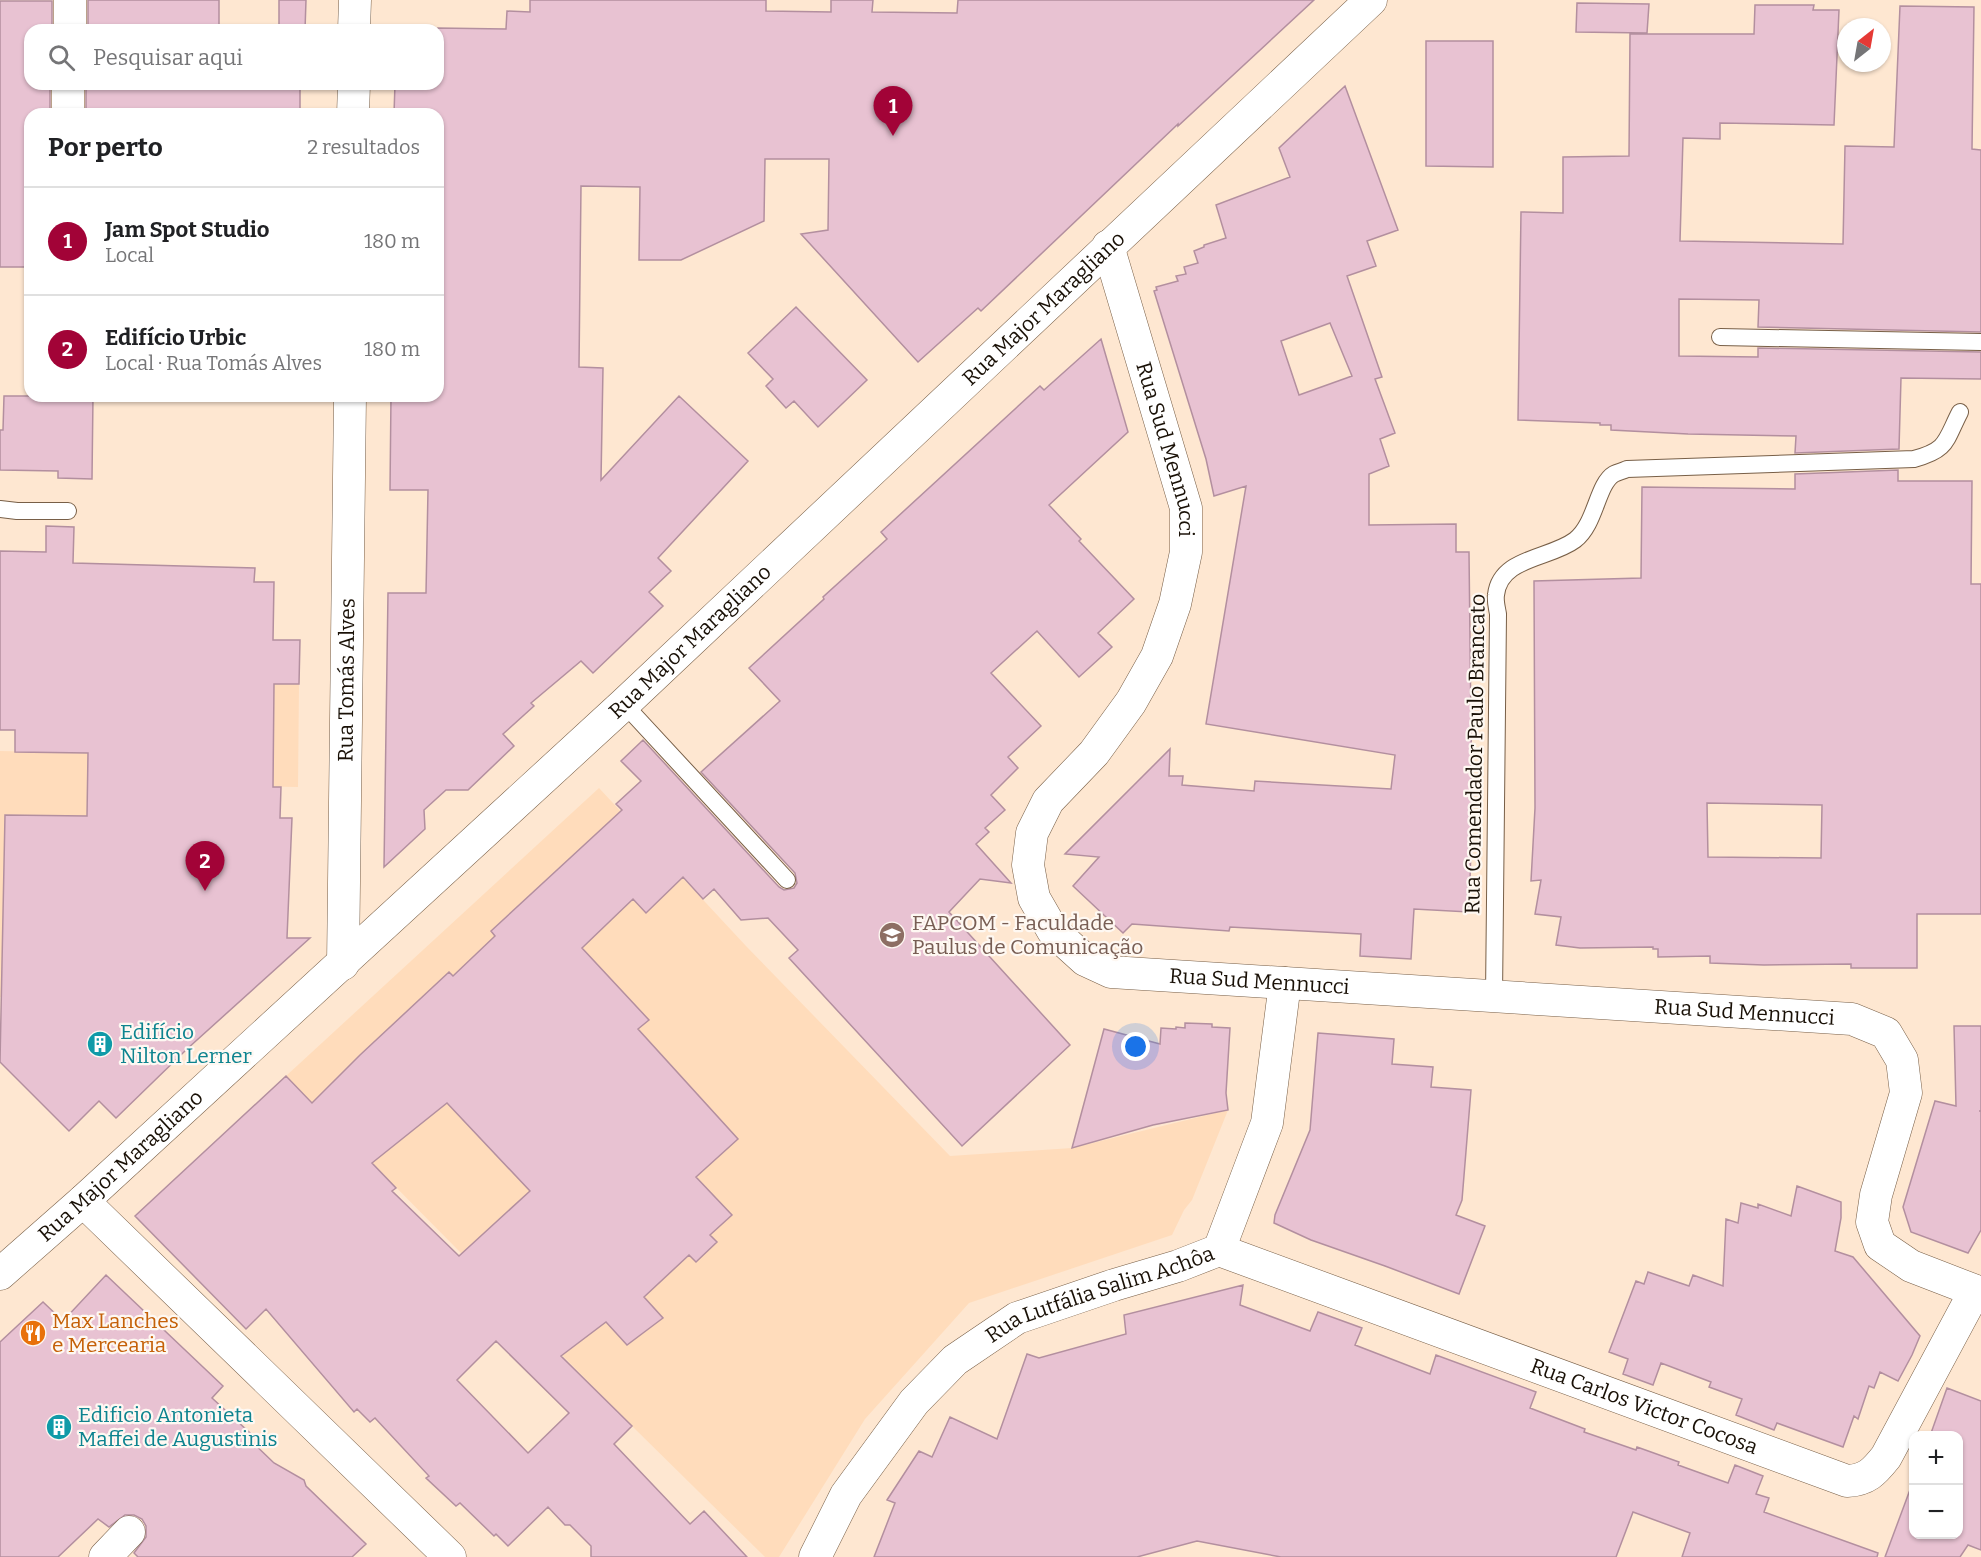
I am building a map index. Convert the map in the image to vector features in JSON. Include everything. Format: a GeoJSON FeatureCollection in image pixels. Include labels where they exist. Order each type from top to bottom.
{"type":"FeatureCollection","features":[{"type":"Feature","properties":{"kind":"street"},"geometry":{"type":"LineString","coordinates":[[69,24],[70,0]]}},
{"type":"Feature","properties":{"kind":"street"},"geometry":{"type":"LineString","coordinates":[[354,24],[355,0]]}},
{"type":"Feature","properties":{"kind":"street","name":"Rua Major Maragliano"},"geometry":{"type":"LineString","coordinates":[[0,1274],[84,1201],[624,704],[1371,0]]}},
{"type":"Feature","properties":{"kind":"street"},"geometry":{"type":"LineString","coordinates":[[68,90],[68,108]]}},
{"type":"Feature","properties":{"kind":"street"},"geometry":{"type":"LineString","coordinates":[[353,108],[354,90]]}},
{"type":"Feature","properties":{"kind":"street","name":"Rua Sud Mennucci"},"geometry":{"type":"LineString","coordinates":[[1108,246],[1186,508],[1186,552],[1175,604],[1160,646],[1137,693],[1094,753],[1048,801],[1032,833],[1028,865],[1034,898],[1053,931],[1085,960],[1111,972],[1852,1019],[1886,1033],[1902,1060],[1906,1093],[1876,1195],[1872,1222],[1880,1245],[1911,1266],[1978,1292]]}},
{"type":"Feature","properties":{"kind":"street","name":"Rua Tomás Alves"},"geometry":{"type":"LineString","coordinates":[[343,964],[350,402]]}},
{"type":"Feature","properties":{"kind":"street","name":"Rua Lutfália Salim Achôa"},"geometry":{"type":"LineString","coordinates":[[815,1557],[846,1495],[914,1402],[956,1360],[1017,1318],[1178,1266],[1219,1250],[1267,1123],[1285,983]]}},
{"type":"Feature","properties":{"kind":"street"},"geometry":{"type":"LineString","coordinates":[[84,1201],[450,1557]]}},
{"type":"Feature","properties":{"kind":"street","name":"Rua Carlos Victor Cocosa"},"geometry":{"type":"LineString","coordinates":[[1219,1250],[1847,1481],[1860,1481],[1872,1474],[1886,1457],[1978,1292]]}},
{"type":"Feature","properties":{"kind":"street"},"geometry":{"type":"LineString","coordinates":[[105,1557],[129,1532]]}},
{"type":"Feature","properties":{"kind":"lane"},"geometry":{"type":"LineString","coordinates":[[1720,337],[1981,342]]}},
{"type":"Feature","properties":{"kind":"lane","name":"Rua Comendador Paulo Brancato"},"geometry":{"type":"LineString","coordinates":[[1494,996],[1498,626],[1496,595],[1502,579],[1516,565],[1558,550],[1575,540],[1586,527],[1604,484],[1613,474],[1627,469],[1914,459],[1931,455],[1941,449],[1960,412]]}},
{"type":"Feature","properties":{"kind":"lane"},"geometry":{"type":"LineString","coordinates":[[0,508],[17,511],[68,511]]}},
{"type":"Feature","properties":{"kind":"lane"},"geometry":{"type":"LineString","coordinates":[[624,704],[787,880]]}},
{"type":"Feature","properties":{"kind":"shaded area"},"geometry":{"type":"Polygon","coordinates":[[[89,680],[299,684],[298,787],[88,783],[86,934],[30,998],[0,997],[0,751],[88,753],[89,680]]]}},
{"type":"Feature","properties":{"kind":"shaded area"},"geometry":{"type":"Polygon","coordinates":[[[599,788],[746,946],[950,1156],[1072,1148],[1228,1110],[1192,1200],[1184,1210],[1172,1235],[969,1303],[865,1419],[779,1557],[765,1557],[632,1426],[286,1076],[599,788]]]}},
{"type":"Feature","properties":{"kind":"building"},"geometry":{"type":"Polygon","coordinates":[[[88,0],[219,0],[219,24],[88,24],[88,0]]]}},
{"type":"Feature","properties":{"kind":"building"},"geometry":{"type":"Polygon","coordinates":[[[279,0],[306,0],[305,24],[279,24],[279,0]]]}},
{"type":"Feature","properties":{"kind":"building"},"geometry":{"type":"Polygon","coordinates":[[[530,0],[766,0],[766,11],[831,12],[831,0],[873,0],[872,12],[957,13],[958,0],[1314,0],[1178,126],[1178,124],[981,311],[978,308],[918,362],[801,234],[828,230],[829,159],[765,159],[764,221],[681,260],[639,260],[640,187],[581,186],[579,367],[603,368],[601,480],[679,396],[748,461],[658,558],[671,571],[649,592],[663,606],[593,673],[581,661],[531,703],[534,706],[503,734],[514,746],[468,790],[446,790],[424,810],[425,829],[384,867],[388,593],[426,593],[428,490],[390,490],[391,402],[444,402],[444,108],[394,108],[395,90],[444,90],[444,28],[506,29],[507,11],[530,12],[530,0]]]}},
{"type":"Feature","properties":{"kind":"building"},"geometry":{"type":"Polygon","coordinates":[[[0,1],[52,1],[52,24],[24,24],[24,90],[50,90],[50,108],[24,108],[24,267],[0,267],[0,1]]]}},
{"type":"Feature","properties":{"kind":"building"},"geometry":{"type":"Polygon","coordinates":[[[1577,3],[1649,4],[1647,33],[1576,32],[1577,3]]]}},
{"type":"Feature","properties":{"kind":"building"},"geometry":{"type":"Polygon","coordinates":[[[1755,5],[1814,5],[1813,10],[1839,10],[1834,125],[1720,123],[1720,139],[1683,138],[1680,241],[1843,244],[1845,146],[1894,147],[1900,6],[1974,7],[1972,149],[1981,150],[1981,332],[1758,327],[1759,300],[1679,299],[1679,356],[1758,357],[1758,348],[1981,352],[1981,379],[1901,378],[1899,449],[1795,453],[1796,436],[1611,430],[1611,425],[1600,425],[1600,423],[1518,420],[1521,212],[1563,213],[1563,157],[1629,156],[1630,34],[1754,34],[1755,5]]]}},
{"type":"Feature","properties":{"kind":"building"},"geometry":{"type":"Polygon","coordinates":[[[1426,41],[1493,41],[1493,167],[1426,166],[1426,41]]]}},
{"type":"Feature","properties":{"kind":"building"},"geometry":{"type":"Polygon","coordinates":[[[1345,86],[1398,230],[1367,241],[1376,266],[1347,276],[1382,377],[1375,379],[1395,433],[1380,439],[1389,466],[1369,474],[1369,525],[1456,524],[1456,552],[1469,552],[1472,815],[1469,912],[1414,909],[1411,959],[1360,956],[1361,934],[1230,927],[1229,931],[1132,924],[1123,933],[1073,886],[1099,857],[1065,854],[1170,749],[1169,776],[1183,776],[1182,785],[1254,791],[1255,781],[1391,789],[1395,755],[1206,724],[1246,486],[1214,496],[1206,459],[1154,291],[1157,290],[1156,287],[1178,281],[1176,276],[1186,274],[1184,267],[1198,263],[1194,251],[1226,238],[1216,205],[1290,177],[1279,148],[1345,86]],[[1330,323],[1281,341],[1299,395],[1352,376],[1330,323]]]}},
{"type":"Feature","properties":{"kind":"building"},"geometry":{"type":"Polygon","coordinates":[[[86,90],[300,90],[300,108],[86,108],[86,90]]]}},
{"type":"Feature","properties":{"kind":"building"},"geometry":{"type":"Polygon","coordinates":[[[796,307],[867,380],[818,427],[794,401],[786,408],[766,386],[773,379],[748,353],[796,307]]]}},
{"type":"Feature","properties":{"kind":"building"},"geometry":{"type":"Polygon","coordinates":[[[1101,339],[1128,432],[1049,505],[1081,539],[1079,541],[1134,599],[1098,633],[1112,647],[1079,677],[1037,631],[991,673],[1041,726],[1008,757],[1018,768],[991,795],[1005,810],[985,828],[989,832],[976,844],[1011,883],[980,879],[949,912],[1070,1045],[962,1146],[789,958],[798,950],[768,918],[741,920],[714,889],[703,899],[683,877],[646,913],[633,899],[582,948],[649,1020],[638,1029],[738,1139],[696,1177],[732,1215],[710,1235],[717,1242],[696,1262],[689,1255],[644,1297],[663,1318],[627,1345],[606,1322],[561,1356],[632,1426],[614,1444],[690,1524],[704,1511],[747,1557],[591,1557],[591,1546],[570,1525],[565,1525],[548,1507],[508,1546],[496,1534],[494,1536],[460,1503],[456,1506],[426,1478],[429,1476],[375,1418],[370,1422],[357,1409],[354,1412],[266,1309],[246,1329],[135,1216],[286,1076],[312,1103],[449,972],[453,976],[495,936],[491,931],[622,810],[616,804],[641,781],[621,761],[643,740],[779,887],[784,890],[794,888],[797,883],[795,873],[701,772],[780,701],[749,668],[887,539],[881,532],[1040,386],[1044,390],[1101,339]],[[447,1103],[372,1163],[396,1188],[392,1191],[459,1256],[530,1191],[447,1103]],[[496,1341],[457,1380],[528,1453],[569,1413],[496,1341]]]}},
{"type":"Feature","properties":{"kind":"building"},"geometry":{"type":"Polygon","coordinates":[[[4,396],[24,396],[24,402],[93,402],[92,479],[58,478],[58,471],[0,470],[0,430],[3,430],[4,396]]]}},
{"type":"Feature","properties":{"kind":"building"},"geometry":{"type":"Polygon","coordinates":[[[1898,470],[1898,481],[1972,481],[1971,584],[1981,584],[1981,914],[1917,914],[1917,968],[1851,968],[1851,964],[1710,963],[1710,956],[1658,957],[1658,949],[1653,949],[1653,947],[1580,948],[1556,945],[1561,917],[1535,914],[1541,880],[1531,881],[1535,808],[1534,581],[1641,578],[1642,487],[1795,489],[1795,474],[1898,470]],[[1707,803],[1708,857],[1821,858],[1822,805],[1707,803]]]}},
{"type":"Feature","properties":{"kind":"building"},"geometry":{"type":"Polygon","coordinates":[[[46,526],[74,527],[73,563],[255,568],[254,582],[274,582],[273,640],[300,640],[299,684],[274,684],[273,787],[281,787],[280,818],[292,818],[287,938],[310,938],[187,1049],[116,1118],[99,1101],[69,1131],[0,1062],[5,815],[87,816],[88,753],[15,752],[15,730],[0,730],[0,551],[46,552],[46,526]]]}},
{"type":"Feature","properties":{"kind":"building"},"geometry":{"type":"Polygon","coordinates":[[[1185,1023],[1212,1024],[1212,1027],[1230,1028],[1226,1093],[1228,1110],[1153,1125],[1072,1148],[1104,1029],[1160,1044],[1161,1028],[1185,1028],[1185,1023]]]}},
{"type":"Feature","properties":{"kind":"building"},"geometry":{"type":"Polygon","coordinates":[[[1954,1026],[1981,1026],[1981,1230],[1968,1253],[1911,1232],[1903,1207],[1935,1101],[1956,1106],[1954,1026]]]}},
{"type":"Feature","properties":{"kind":"building"},"geometry":{"type":"Polygon","coordinates":[[[1318,1033],[1394,1039],[1392,1064],[1433,1067],[1431,1087],[1471,1090],[1462,1200],[1456,1215],[1485,1226],[1459,1294],[1311,1240],[1274,1223],[1275,1215],[1310,1130],[1318,1033]]]}},
{"type":"Feature","properties":{"kind":"building"},"geometry":{"type":"Polygon","coordinates":[[[1797,1186],[1841,1202],[1841,1218],[1835,1251],[1853,1257],[1920,1336],[1898,1381],[1880,1372],[1874,1388],[1869,1386],[1858,1419],[1854,1416],[1843,1447],[1777,1423],[1774,1430],[1736,1415],[1742,1399],[1709,1387],[1711,1382],[1661,1363],[1653,1385],[1623,1374],[1628,1359],[1609,1352],[1636,1281],[1644,1284],[1648,1272],[1689,1286],[1693,1275],[1723,1286],[1726,1219],[1738,1223],[1741,1203],[1758,1208],[1758,1204],[1791,1216],[1797,1186]]]}},
{"type":"Feature","properties":{"kind":"building"},"geometry":{"type":"Polygon","coordinates":[[[106,1275],[223,1386],[212,1398],[250,1433],[246,1436],[274,1463],[304,1480],[306,1486],[366,1544],[352,1557],[138,1557],[134,1553],[146,1537],[146,1526],[142,1519],[134,1515],[125,1515],[109,1527],[98,1519],[58,1557],[0,1557],[0,1342],[43,1302],[63,1321],[106,1275]]]}},
{"type":"Feature","properties":{"kind":"building"},"geometry":{"type":"Polygon","coordinates":[[[1243,1285],[1240,1305],[1310,1331],[1318,1312],[1362,1328],[1355,1345],[1430,1374],[1436,1355],[1536,1392],[1530,1408],[1585,1429],[1584,1432],[1636,1450],[1637,1447],[1728,1483],[1735,1465],[1763,1476],[1756,1494],[1769,1498],[1764,1512],[1878,1553],[1877,1557],[1682,1557],[1690,1533],[1633,1512],[1616,1557],[1281,1557],[1197,1541],[1137,1557],[874,1557],[895,1503],[887,1500],[919,1451],[932,1457],[950,1417],[997,1439],[1027,1354],[1039,1358],[1126,1334],[1124,1315],[1243,1285]]]}},
{"type":"Feature","properties":{"kind":"building"},"geometry":{"type":"Polygon","coordinates":[[[1947,1388],[1981,1401],[1981,1550],[1968,1545],[1960,1557],[1885,1557],[1909,1492],[1909,1539],[1963,1539],[1963,1431],[1932,1431],[1947,1388]]]}},
{"type":"Feature","properties":{"kind":"place","name":"Jam Spot Studio"},"geometry":{"type":"Point","coordinates":[893,136]}},
{"type":"Feature","properties":{"kind":"place","name":"Edifício Urbic"},"geometry":{"type":"Point","coordinates":[205,891]}},
{"type":"Feature","properties":{"kind":"place","name":"FAPCOM - Faculdade Paulus de Comunicação"},"geometry":{"type":"Point","coordinates":[892,935]}},
{"type":"Feature","properties":{"kind":"place","name":"Edifício Nilton Lerner"},"geometry":{"type":"Point","coordinates":[100,1044]}},
{"type":"Feature","properties":{"kind":"place","name":"Max Lanches e Mercearia"},"geometry":{"type":"Point","coordinates":[33,1333]}},
{"type":"Feature","properties":{"kind":"place","name":"Edificio Antonieta Maffei de Augustinis"},"geometry":{"type":"Point","coordinates":[59,1427]}}]}
